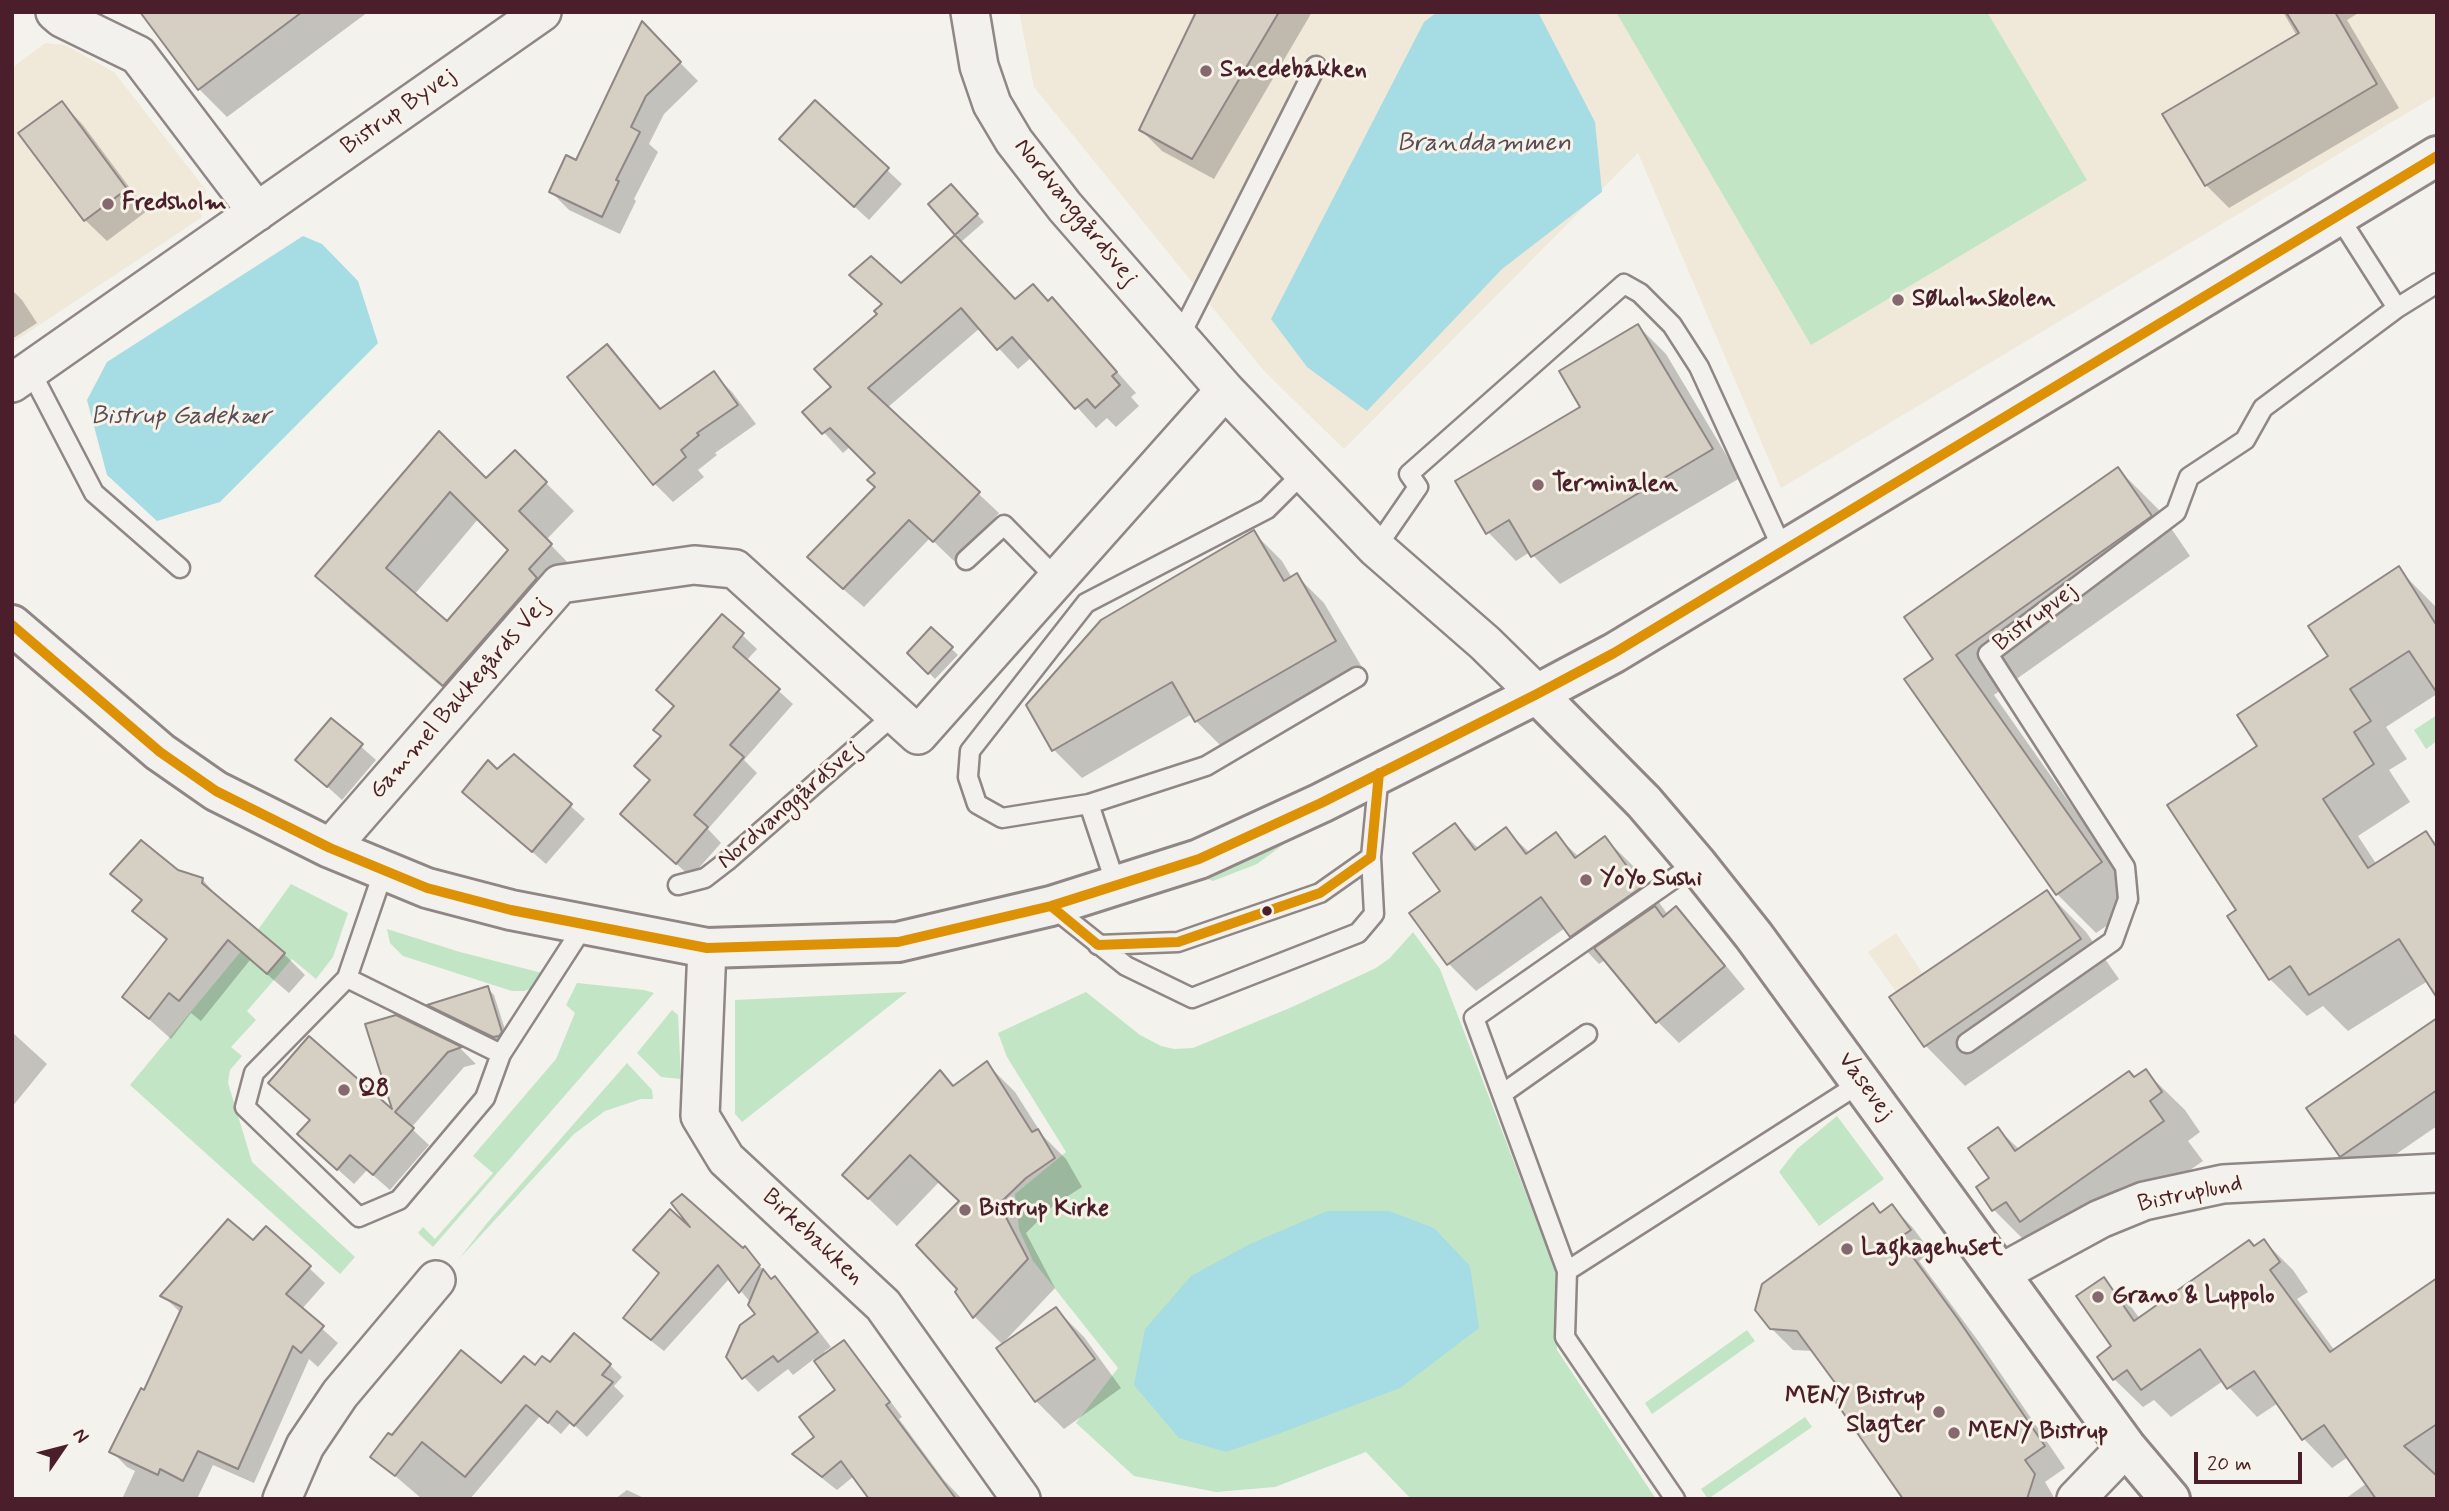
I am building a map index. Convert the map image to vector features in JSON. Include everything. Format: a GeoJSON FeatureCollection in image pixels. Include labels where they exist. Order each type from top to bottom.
{"type":"FeatureCollection","features":[{"type":"Feature","properties":{"kind":"main road"},"geometry":{"type":"LineString","coordinates":[[12,625],[160,752],[216,791],[330,848],[427,888],[511,910],[707,947],[898,942],[1051,906],[1199,859],[1537,694],[1614,653],[2437,156]]}},
{"type":"Feature","properties":{"kind":"main road","name":"Vasevej"},"geometry":{"type":"LineString","coordinates":[[1537,694],[1644,802],[1754,936],[2126,1447],[2170,1499]]}},
{"type":"Feature","properties":{"kind":"street"},"geometry":{"type":"LineString","coordinates":[[55,12],[62,18],[138,55],[257,212]]}},
{"type":"Feature","properties":{"kind":"street","name":"Bistrup Byvej"},"geometry":{"type":"LineString","coordinates":[[21,376],[542,12]]}},
{"type":"Feature","properties":{"kind":"street","name":"Nordvanggårdsvej"},"geometry":{"type":"LineString","coordinates":[[970,12],[979,66],[992,104],[1014,141],[1065,207],[1225,390],[1376,548],[1485,643],[1537,694]]}},
{"type":"Feature","properties":{"kind":"street","name":"Nordvanggårdsvej"},"geometry":{"type":"LineString","coordinates":[[906,725],[1057,579],[1225,390]]}},
{"type":"Feature","properties":{"kind":"street","name":"Gammel Bakkegårds Vej"},"geometry":{"type":"LineString","coordinates":[[330,848],[560,584],[694,565],[735,569],[906,725]]}},
{"type":"Feature","properties":{"kind":"street","name":"Birkebakken"},"geometry":{"type":"LineString","coordinates":[[707,947],[700,1116],[726,1158],[883,1305],[1021,1499]]}},
{"type":"Feature","properties":{"kind":"street","name":"Bistruplund"},"geometry":{"type":"LineString","coordinates":[[2001,1273],[2100,1219],[2157,1198],[2223,1184],[2437,1174]]}},
{"type":"Feature","properties":{"kind":"street"},"geometry":{"type":"LineString","coordinates":[[282,1499],[305,1447],[340,1394],[436,1280]]}},
{"type":"Feature","properties":{"kind":"street"},"geometry":{"type":"LineString","coordinates":[[2076,1499],[2126,1447]]}},
{"type":"Feature","properties":{"kind":"lane"},"geometry":{"type":"LineString","coordinates":[[1180,338],[1316,66]]}},
{"type":"Feature","properties":{"kind":"lane"},"geometry":{"type":"LineString","coordinates":[[2339,217],[2397,308]]}},
{"type":"Feature","properties":{"kind":"lane","name":"Bistrupvej"},"geometry":{"type":"LineString","coordinates":[[1967,1043],[2113,941],[2127,899],[2125,867],[1988,654],[2176,512],[2189,477],[2245,440],[2263,408],[2397,308],[2437,283]]}},
{"type":"Feature","properties":{"kind":"lane"},"geometry":{"type":"LineString","coordinates":[[1376,548],[1418,486],[1409,474],[1624,284],[1640,293],[1672,325],[1699,367],[1783,550]]}},
{"type":"Feature","properties":{"kind":"lane"},"geometry":{"type":"LineString","coordinates":[[21,376],[94,494],[180,568]]}},
{"type":"Feature","properties":{"kind":"lane"},"geometry":{"type":"LineString","coordinates":[[1304,472],[1267,509],[1086,603],[970,751],[968,777],[977,804],[1002,818],[1089,804],[1206,766],[1357,677]]}},
{"type":"Feature","properties":{"kind":"lane"},"geometry":{"type":"LineString","coordinates":[[966,560],[1003,525],[1057,579]]}},
{"type":"Feature","properties":{"kind":"lane","name":"Nordvanggårdsvej"},"geometry":{"type":"LineString","coordinates":[[678,885],[705,878],[906,725]]}},
{"type":"Feature","properties":{"kind":"lane"},"geometry":{"type":"LineString","coordinates":[[1051,906],[1126,966],[1192,998],[1358,933],[1374,914],[1371,857],[1379,773]]}},
{"type":"Feature","properties":{"kind":"lane"},"geometry":{"type":"LineString","coordinates":[[1089,804],[1116,886]]}},
{"type":"Feature","properties":{"kind":"lane"},"geometry":{"type":"LineString","coordinates":[[1098,944],[1178,942],[1320,893],[1371,857]]}},
{"type":"Feature","properties":{"kind":"lane"},"geometry":{"type":"LineString","coordinates":[[1675,1499],[1564,1337],[1567,1271],[1474,1018],[1696,863]]}},
{"type":"Feature","properties":{"kind":"lane"},"geometry":{"type":"LineString","coordinates":[[384,870],[347,978],[254,1073],[245,1107],[359,1217],[399,1200],[485,1098],[501,1054],[585,924]]}},
{"type":"Feature","properties":{"kind":"lane"},"geometry":{"type":"LineString","coordinates":[[347,978],[501,1054]]}},
{"type":"Feature","properties":{"kind":"lane"},"geometry":{"type":"LineString","coordinates":[[1502,1094],[1587,1034]]}},
{"type":"Feature","properties":{"kind":"lane"},"geometry":{"type":"LineString","coordinates":[[1567,1271],[1862,1082]]}},
{"type":"Feature","properties":{"kind":"shaded area","name":"Søholmskolen"},"geometry":{"type":"Polygon","coordinates":[[[1019,12],[2437,12],[2437,95],[1781,488],[1638,153],[1344,449],[1264,371],[1034,87],[1019,12]]]}},
{"type":"Feature","properties":{"kind":"shaded area","name":"Fredsholm"},"geometry":{"type":"Polygon","coordinates":[[[45,43],[65,45],[114,72],[206,190],[201,218],[12,343],[12,68],[45,43]]]}},
{"type":"Feature","properties":{"kind":"shaded area"},"geometry":{"type":"Polygon","coordinates":[[[1896,933],[1923,974],[1896,992],[1868,952],[1896,933]]]}},
{"type":"Feature","properties":{"kind":"green space"},"geometry":{"type":"Polygon","coordinates":[[[1616,12],[1987,12],[2087,180],[1811,345],[1616,12]]]}},
{"type":"Feature","properties":{"kind":"green space"},"geometry":{"type":"Polygon","coordinates":[[[2437,715],[2437,741],[2426,749],[2414,730],[2437,715]]]}},
{"type":"Feature","properties":{"kind":"green space"},"geometry":{"type":"Polygon","coordinates":[[[1289,835],[1288,841],[1257,864],[1213,881],[1207,879],[1208,871],[1289,835]]]}},
{"type":"Feature","properties":{"kind":"green space"},"geometry":{"type":"Polygon","coordinates":[[[291,884],[348,913],[333,957],[316,979],[292,959],[247,1011],[256,1020],[231,1047],[242,1056],[230,1070],[228,1083],[252,1162],[355,1257],[340,1274],[130,1085],[252,938],[291,884]]]}},
{"type":"Feature","properties":{"kind":"green space"},"geometry":{"type":"Polygon","coordinates":[[[387,929],[460,952],[546,974],[537,987],[512,991],[403,956],[390,943],[387,929]]]}},
{"type":"Feature","properties":{"kind":"green space"},"geometry":{"type":"Polygon","coordinates":[[[1413,932],[1440,969],[1556,1272],[1557,1350],[1656,1499],[1411,1499],[1366,1452],[1275,1487],[1216,1492],[1134,1476],[1076,1423],[1118,1368],[1033,1261],[1019,1229],[1015,1194],[1066,1152],[1007,1057],[998,1033],[1086,992],[1140,1035],[1161,1046],[1174,1049],[1193,1048],[1376,968],[1390,958],[1413,932]]]}},
{"type":"Feature","properties":{"kind":"green space"},"geometry":{"type":"Polygon","coordinates":[[[577,983],[654,993],[433,1247],[418,1233],[423,1227],[435,1239],[493,1173],[473,1156],[556,1059],[575,1013],[566,1005],[577,983]]]}},
{"type":"Feature","properties":{"kind":"green space"},"geometry":{"type":"Polygon","coordinates":[[[907,992],[742,1122],[735,1114],[735,1000],[907,992]]]}},
{"type":"Feature","properties":{"kind":"green space"},"geometry":{"type":"Polygon","coordinates":[[[672,1010],[678,1015],[681,1079],[661,1077],[637,1053],[672,1010]]]}},
{"type":"Feature","properties":{"kind":"green space"},"geometry":{"type":"Polygon","coordinates":[[[627,1063],[652,1090],[653,1099],[641,1099],[605,1111],[574,1134],[459,1259],[487,1223],[627,1063]]]}},
{"type":"Feature","properties":{"kind":"green space"},"geometry":{"type":"Polygon","coordinates":[[[1837,1116],[1884,1179],[1819,1226],[1779,1172],[1797,1149],[1837,1116]]]}},
{"type":"Feature","properties":{"kind":"green space"},"geometry":{"type":"Polygon","coordinates":[[[1747,1330],[1755,1341],[1652,1414],[1645,1403],[1747,1330]]]}},
{"type":"Feature","properties":{"kind":"green space"},"geometry":{"type":"Polygon","coordinates":[[[1805,1417],[1812,1427],[1708,1499],[1701,1489],[1805,1417]]]}},
{"type":"Feature","properties":{"kind":"water","name":"Branddammen"},"geometry":{"type":"Polygon","coordinates":[[[1437,12],[1538,12],[1595,122],[1602,192],[1502,269],[1367,411],[1307,367],[1271,319],[1424,22],[1437,12]]]}},
{"type":"Feature","properties":{"kind":"water","name":"Bistrup Gadekær"},"geometry":{"type":"Polygon","coordinates":[[[303,236],[322,244],[358,281],[378,343],[220,502],[157,521],[107,475],[87,400],[107,362],[303,236]]]}},
{"type":"Feature","properties":{"kind":"water"},"geometry":{"type":"Polygon","coordinates":[[[1327,1211],[1389,1211],[1434,1228],[1470,1266],[1479,1328],[1400,1388],[1278,1434],[1226,1452],[1179,1438],[1134,1385],[1145,1329],[1191,1276],[1250,1244],[1327,1211]]]}},
{"type":"Feature","properties":{"kind":"building"},"geometry":{"type":"Polygon","coordinates":[[[140,12],[302,12],[198,90],[140,12]]]}},
{"type":"Feature","properties":{"kind":"building","name":"Smedebakken"},"geometry":{"type":"Polygon","coordinates":[[[1196,12],[1279,12],[1192,159],[1139,130],[1196,12]]]}},
{"type":"Feature","properties":{"kind":"building"},"geometry":{"type":"Polygon","coordinates":[[[2286,12],[2335,12],[2377,84],[2205,186],[2162,114],[2299,33],[2286,12]]]}},
{"type":"Feature","properties":{"kind":"building"},"geometry":{"type":"Polygon","coordinates":[[[642,21],[681,62],[646,96],[631,127],[640,132],[616,180],[619,181],[602,217],[549,192],[566,155],[576,160],[642,21]]]}},
{"type":"Feature","properties":{"kind":"building"},"geometry":{"type":"Polygon","coordinates":[[[815,100],[889,168],[854,207],[779,139],[815,100]]]}},
{"type":"Feature","properties":{"kind":"building"},"geometry":{"type":"Polygon","coordinates":[[[62,101],[127,189],[84,221],[18,133],[62,101]]]}},
{"type":"Feature","properties":{"kind":"building"},"geometry":{"type":"Polygon","coordinates":[[[951,184],[978,214],[955,235],[928,204],[951,184]]]}},
{"type":"Feature","properties":{"kind":"building"},"geometry":{"type":"Polygon","coordinates":[[[955,235],[1015,299],[1033,284],[1048,301],[1052,297],[1117,372],[1112,376],[1120,385],[1095,408],[1087,399],[1075,409],[1012,337],[997,350],[961,308],[868,388],[980,492],[933,542],[909,520],[843,589],[807,557],[875,487],[867,480],[875,473],[830,428],[822,434],[802,412],[831,387],[814,369],[877,314],[874,311],[882,304],[849,275],[871,256],[901,283],[955,235]]]}},
{"type":"Feature","properties":{"kind":"building"},"geometry":{"type":"Polygon","coordinates":[[[1638,324],[1713,449],[1531,557],[1509,520],[1486,534],[1455,481],[1580,407],[1559,371],[1638,324]]]}},
{"type":"Feature","properties":{"kind":"building"},"geometry":{"type":"Polygon","coordinates":[[[607,344],[660,409],[714,371],[738,405],[697,433],[699,435],[681,450],[686,457],[653,485],[567,377],[607,344]]]}},
{"type":"Feature","properties":{"kind":"building"},"geometry":{"type":"Polygon","coordinates":[[[439,431],[486,478],[515,450],[547,482],[519,511],[552,544],[529,569],[537,578],[443,686],[315,576],[439,431]],[[450,492],[386,568],[447,621],[508,550],[450,492]]]}},
{"type":"Feature","properties":{"kind":"building"},"geometry":{"type":"Polygon","coordinates":[[[2118,467],[2152,516],[1956,655],[2102,862],[2056,895],[1904,679],[1933,659],[1904,617],[2118,467]]]}},
{"type":"Feature","properties":{"kind":"building"},"geometry":{"type":"Polygon","coordinates":[[[1254,530],[1284,581],[1297,573],[1336,641],[1195,722],[1172,682],[1052,751],[1026,705],[1101,620],[1254,530]]]}},
{"type":"Feature","properties":{"kind":"building"},"geometry":{"type":"Polygon","coordinates":[[[2399,566],[2437,626],[2437,693],[2409,651],[2350,689],[2371,721],[2354,732],[2374,764],[2323,799],[2368,868],[2426,831],[2437,848],[2437,998],[2399,939],[2309,995],[2290,966],[2269,980],[2227,916],[2236,910],[2167,805],[2257,746],[2237,715],[2328,656],[2308,626],[2399,566]]]}},
{"type":"Feature","properties":{"kind":"building"},"geometry":{"type":"Polygon","coordinates":[[[722,614],[744,633],[733,647],[780,689],[730,745],[744,757],[694,815],[708,827],[676,864],[620,814],[650,780],[634,766],[661,736],[653,730],[674,706],[656,690],[722,614]]]}},
{"type":"Feature","properties":{"kind":"building"},"geometry":{"type":"Polygon","coordinates":[[[931,627],[953,647],[928,674],[907,653],[931,627]]]}},
{"type":"Feature","properties":{"kind":"building"},"geometry":{"type":"Polygon","coordinates":[[[331,718],[363,744],[327,787],[295,760],[331,718]]]}},
{"type":"Feature","properties":{"kind":"building"},"geometry":{"type":"Polygon","coordinates":[[[514,754],[572,804],[532,852],[462,792],[488,760],[497,769],[514,754]]]}},
{"type":"Feature","properties":{"kind":"building"},"geometry":{"type":"Polygon","coordinates":[[[1455,823],[1475,850],[1506,827],[1526,854],[1556,832],[1575,858],[1605,836],[1642,887],[1570,937],[1541,897],[1447,965],[1409,913],[1440,891],[1413,853],[1455,823]]]}},
{"type":"Feature","properties":{"kind":"building"},"geometry":{"type":"Polygon","coordinates":[[[141,840],[178,870],[203,878],[202,883],[285,953],[267,974],[228,940],[179,1001],[169,993],[149,1019],[122,997],[167,939],[132,911],[142,900],[110,874],[141,840]]]}},
{"type":"Feature","properties":{"kind":"building"},"geometry":{"type":"Polygon","coordinates":[[[2047,890],[2081,939],[1924,1047],[1889,997],[2047,890]]]}},
{"type":"Feature","properties":{"kind":"building"},"geometry":{"type":"Polygon","coordinates":[[[1655,906],[1663,917],[1676,906],[1725,966],[1656,1023],[1594,948],[1655,906]]]}},
{"type":"Feature","properties":{"kind":"building"},"geometry":{"type":"Polygon","coordinates":[[[488,986],[502,1032],[499,1036],[493,1037],[427,1005],[488,986]]]}},
{"type":"Feature","properties":{"kind":"building"},"geometry":{"type":"Polygon","coordinates":[[[396,1015],[462,1047],[448,1052],[395,1112],[414,1128],[373,1175],[350,1155],[337,1170],[297,1134],[310,1120],[268,1083],[309,1036],[392,1109],[365,1024],[396,1015]]]}},
{"type":"Feature","properties":{"kind":"building"},"geometry":{"type":"Polygon","coordinates":[[[2437,1018],[2437,1090],[2340,1157],[2306,1108],[2437,1018]]]}},
{"type":"Feature","properties":{"kind":"building","name":"Bistrup Kirke"},"geometry":{"type":"Polygon","coordinates":[[[987,1061],[1032,1132],[1038,1129],[1055,1158],[1026,1178],[999,1204],[1028,1259],[973,1318],[955,1292],[957,1289],[916,1245],[959,1201],[910,1155],[868,1199],[842,1175],[940,1070],[953,1086],[987,1061]]]}},
{"type":"Feature","properties":{"kind":"building"},"geometry":{"type":"Polygon","coordinates":[[[2146,1069],[2162,1092],[2150,1101],[2164,1121],[2020,1222],[2006,1202],[1992,1211],[1976,1187],[1989,1178],[1968,1148],[1998,1127],[2015,1151],[2129,1071],[2134,1077],[2146,1069]]]}},
{"type":"Feature","properties":{"kind":"building"},"geometry":{"type":"Polygon","coordinates":[[[682,1194],[743,1248],[745,1246],[760,1265],[739,1293],[718,1265],[651,1340],[623,1318],[659,1273],[633,1250],[670,1209],[690,1227],[671,1203],[682,1194]]]}},
{"type":"Feature","properties":{"kind":"building"},"geometry":{"type":"Polygon","coordinates":[[[1873,1203],[1880,1213],[1892,1204],[1911,1230],[1899,1238],[2045,1446],[2025,1460],[2035,1474],[2027,1499],[1903,1499],[1835,1401],[1844,1395],[1797,1331],[1770,1329],[1755,1310],[1762,1284],[1873,1203]]]}},
{"type":"Feature","properties":{"kind":"building"},"geometry":{"type":"Polygon","coordinates":[[[228,1219],[253,1240],[266,1226],[311,1266],[286,1294],[324,1326],[301,1353],[293,1346],[238,1469],[198,1451],[183,1481],[160,1469],[158,1475],[109,1452],[141,1388],[144,1390],[182,1307],[160,1296],[228,1219]]]}},
{"type":"Feature","properties":{"kind":"building"},"geometry":{"type":"Polygon","coordinates":[[[2264,1239],[2280,1262],[2270,1270],[2330,1352],[2437,1278],[2437,1424],[2404,1446],[2437,1476],[2437,1499],[2376,1499],[2324,1425],[2302,1440],[2254,1371],[2227,1389],[2200,1349],[2141,1390],[2127,1370],[2113,1380],[2097,1357],[2111,1346],[2076,1296],[2104,1277],[2134,1321],[2249,1240],[2254,1246],[2264,1239]]]}},
{"type":"Feature","properties":{"kind":"building"},"geometry":{"type":"Polygon","coordinates":[[[763,1269],[771,1279],[775,1276],[818,1332],[778,1362],[773,1356],[742,1379],[726,1357],[740,1325],[755,1314],[748,1305],[763,1269]]]}},
{"type":"Feature","properties":{"kind":"building"},"geometry":{"type":"Polygon","coordinates":[[[1056,1307],[1095,1359],[1035,1402],[996,1348],[1056,1307]]]}},
{"type":"Feature","properties":{"kind":"building"},"geometry":{"type":"Polygon","coordinates":[[[574,1333],[611,1364],[602,1375],[613,1382],[574,1426],[557,1411],[548,1423],[526,1405],[465,1477],[422,1442],[395,1476],[370,1457],[388,1433],[392,1435],[461,1350],[501,1383],[524,1356],[535,1365],[542,1356],[550,1362],[574,1333]]]}},
{"type":"Feature","properties":{"kind":"building"},"geometry":{"type":"Polygon","coordinates":[[[844,1340],[890,1402],[886,1405],[956,1499],[869,1499],[841,1461],[822,1477],[792,1454],[814,1437],[799,1417],[835,1390],[814,1361],[844,1340]]]}},
{"type":"Feature","properties":{"kind":"transit line"},"geometry":{"type":"LineString","coordinates":[[12,625],[160,752],[216,791],[330,848],[427,888],[511,910],[707,948],[898,942],[1051,906],[1199,859],[1321,803],[1537,694],[1614,653],[2437,156]]}},
{"type":"Feature","properties":{"kind":"transit line"},"geometry":{"type":"LineString","coordinates":[[1051,906],[1098,945],[1178,942],[1320,893],[1371,857],[1379,773]]}},
{"type":"Feature","properties":{"kind":"place","name":"Smedebakken"},"geometry":{"type":"Point","coordinates":[1206,71]}},
{"type":"Feature","properties":{"kind":"place","name":"Fredsholm"},"geometry":{"type":"Point","coordinates":[108,204]}},
{"type":"Feature","properties":{"kind":"place","name":"Søholmskolen"},"geometry":{"type":"Point","coordinates":[1898,300]}},
{"type":"Feature","properties":{"kind":"place","name":"Terminalen"},"geometry":{"type":"Point","coordinates":[1538,485]}},
{"type":"Feature","properties":{"kind":"place","name":"YoYo Sushi"},"geometry":{"type":"Point","coordinates":[1586,880]}},
{"type":"Feature","properties":{"kind":"place","name":"Q8"},"geometry":{"type":"Point","coordinates":[344,1090]}},
{"type":"Feature","properties":{"kind":"place","name":"Bistrup Kirke"},"geometry":{"type":"Point","coordinates":[965,1210]}},
{"type":"Feature","properties":{"kind":"place","name":"Lagkagehuset"},"geometry":{"type":"Point","coordinates":[1847,1249]}},
{"type":"Feature","properties":{"kind":"place","name":"Grano & Luppolo"},"geometry":{"type":"Point","coordinates":[2098,1297]}},
{"type":"Feature","properties":{"kind":"place","name":"MENY Bistrup Slagter"},"geometry":{"type":"Point","coordinates":[1939,1412]}},
{"type":"Feature","properties":{"kind":"place","name":"MENY Bistrup"},"geometry":{"type":"Point","coordinates":[1954,1433]}}]}
